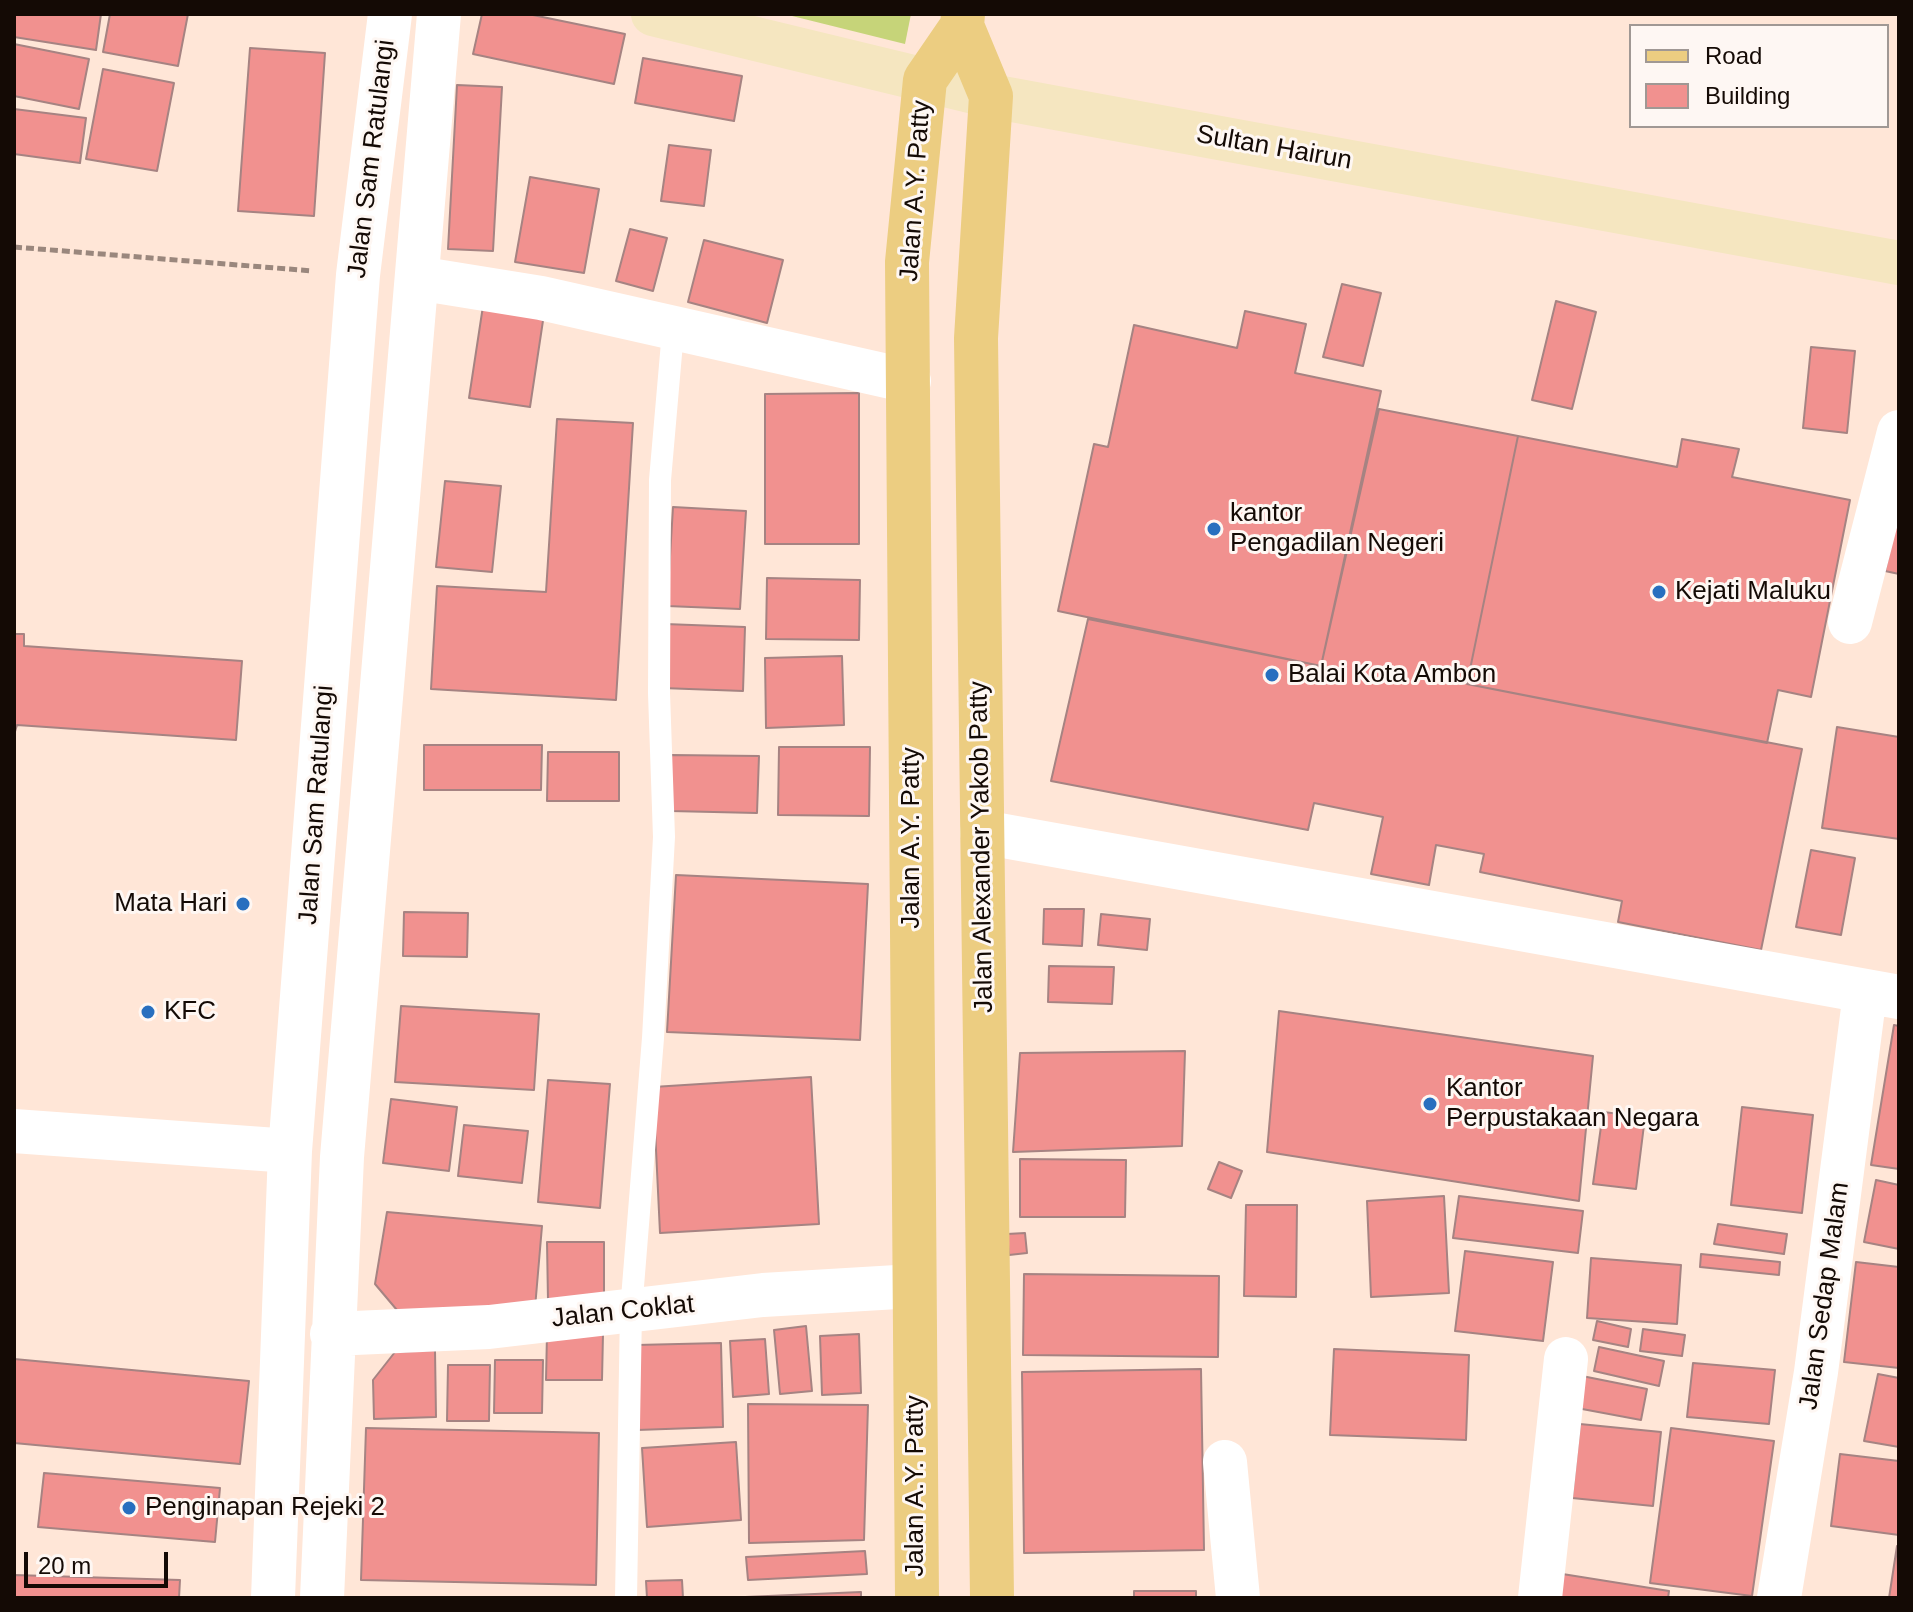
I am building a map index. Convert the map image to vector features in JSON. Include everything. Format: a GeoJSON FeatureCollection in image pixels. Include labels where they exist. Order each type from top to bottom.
{"type":"FeatureCollection","features":[{"type":"Feature","properties":{"kind":"main road"},"geometry":{"type":"LineString","coordinates":[[925,80],[962,20]]}},
{"type":"Feature","properties":{"kind":"main road"},"geometry":{"type":"LineString","coordinates":[[962,20],[991,96]]}},
{"type":"Feature","properties":{"kind":"main road","name":"Jalan A.Y. Patty"},"geometry":{"type":"LineString","coordinates":[[917,1598],[907,262],[925,80]]}},
{"type":"Feature","properties":{"kind":"main road","name":"Jalan Alexander Yakob Patty"},"geometry":{"type":"LineString","coordinates":[[991,96],[976,338],[992,1598]]}},
{"type":"Feature","properties":{"kind":"street","name":"Jalan Sam Ratulangi"},"geometry":{"type":"LineString","coordinates":[[273,1598],[290,1151],[358,275],[390,14]]}},
{"type":"Feature","properties":{"kind":"street","name":"Jalan Sam Ratulangi"},"geometry":{"type":"LineString","coordinates":[[322,1598],[342,1157],[439,14]]}},
{"type":"Feature","properties":{"kind":"street","name":"Sultan Hairun"},"geometry":{"type":"LineString","coordinates":[[653,14],[991,96],[1899,263]]}},
{"type":"Feature","properties":{"kind":"street"},"geometry":{"type":"LineString","coordinates":[[417,278],[541,298],[673,331],[909,381]]}},
{"type":"Feature","properties":{"kind":"street"},"geometry":{"type":"LineString","coordinates":[[1850,622],[1899,432]]}},
{"type":"Feature","properties":{"kind":"street"},"geometry":{"type":"LineString","coordinates":[[982,832],[1882,995]]}},
{"type":"Feature","properties":{"kind":"street","name":"Jalan Sedap Malam"},"geometry":{"type":"LineString","coordinates":[[1779,1598],[1882,995]]}},
{"type":"Feature","properties":{"kind":"street"},"geometry":{"type":"LineString","coordinates":[[14,1131],[290,1151]]}},
{"type":"Feature","properties":{"kind":"street","name":"Jalan Coklat"},"geometry":{"type":"LineString","coordinates":[[332,1334],[489,1327],[763,1295],[914,1286]]}},
{"type":"Feature","properties":{"kind":"street"},"geometry":{"type":"LineString","coordinates":[[1540,1598],[1566,1359]]}},
{"type":"Feature","properties":{"kind":"street"},"geometry":{"type":"LineString","coordinates":[[1225,1462],[1238,1598]]}},
{"type":"Feature","properties":{"kind":"lane"},"geometry":{"type":"LineString","coordinates":[[626,1598],[631,1311],[653,1038],[664,837],[659,693],[660,480],[673,331]]}},
{"type":"Feature","properties":{"kind":"path"},"geometry":{"type":"LineString","coordinates":[[14,247],[358,275]]}},
{"type":"Feature","properties":{"kind":"green space"},"geometry":{"type":"Polygon","coordinates":[[[784,14],[911,14],[905,44],[784,14]]]}},
{"type":"Feature","properties":{"kind":"building"},"geometry":{"type":"Polygon","coordinates":[[[14,14],[101,14],[96,50],[14,37],[14,14]]]}},
{"type":"Feature","properties":{"kind":"building"},"geometry":{"type":"Polygon","coordinates":[[[110,14],[188,14],[178,66],[103,52],[110,14]]]}},
{"type":"Feature","properties":{"kind":"building"},"geometry":{"type":"Polygon","coordinates":[[[482,14],[528,14],[625,34],[614,84],[473,54],[482,14]]]}},
{"type":"Feature","properties":{"kind":"building"},"geometry":{"type":"Polygon","coordinates":[[[14,44],[89,59],[79,109],[14,96],[14,44]]]}},
{"type":"Feature","properties":{"kind":"building"},"geometry":{"type":"Polygon","coordinates":[[[250,48],[325,53],[314,216],[238,211],[250,48]]]}},
{"type":"Feature","properties":{"kind":"building"},"geometry":{"type":"Polygon","coordinates":[[[643,58],[742,76],[734,121],[635,103],[643,58]]]}},
{"type":"Feature","properties":{"kind":"building"},"geometry":{"type":"Polygon","coordinates":[[[103,69],[174,83],[157,171],[86,159],[103,69]]]}},
{"type":"Feature","properties":{"kind":"building"},"geometry":{"type":"Polygon","coordinates":[[[457,85],[502,87],[493,251],[448,249],[457,85]]]}},
{"type":"Feature","properties":{"kind":"building"},"geometry":{"type":"Polygon","coordinates":[[[14,109],[86,118],[80,163],[14,154],[14,109]]]}},
{"type":"Feature","properties":{"kind":"building"},"geometry":{"type":"Polygon","coordinates":[[[669,145],[711,150],[704,206],[661,201],[669,145]]]}},
{"type":"Feature","properties":{"kind":"building"},"geometry":{"type":"Polygon","coordinates":[[[530,177],[599,189],[584,273],[515,262],[530,177]]]}},
{"type":"Feature","properties":{"kind":"building"},"geometry":{"type":"Polygon","coordinates":[[[630,229],[667,238],[653,291],[616,281],[630,229]]]}},
{"type":"Feature","properties":{"kind":"building"},"geometry":{"type":"Polygon","coordinates":[[[704,240],[783,260],[767,323],[688,302],[704,240]]]}},
{"type":"Feature","properties":{"kind":"building"},"geometry":{"type":"Polygon","coordinates":[[[1342,284],[1381,293],[1363,366],[1323,357],[1342,284]]]}},
{"type":"Feature","properties":{"kind":"building"},"geometry":{"type":"Polygon","coordinates":[[[1556,301],[1596,312],[1572,409],[1532,400],[1556,301]]]}},
{"type":"Feature","properties":{"kind":"building"},"geometry":{"type":"Polygon","coordinates":[[[483,306],[544,314],[530,407],[469,398],[483,306]]]}},
{"type":"Feature","properties":{"kind":"building","name":"kantor Pengadilan Negeri"},"geometry":{"type":"Polygon","coordinates":[[[1245,311],[1306,324],[1295,373],[1381,391],[1321,666],[1058,611],[1094,444],[1108,447],[1134,325],[1237,348],[1245,311]]]}},
{"type":"Feature","properties":{"kind":"building"},"geometry":{"type":"Polygon","coordinates":[[[1811,347],[1855,351],[1847,433],[1803,428],[1811,347]]]}},
{"type":"Feature","properties":{"kind":"building"},"geometry":{"type":"Polygon","coordinates":[[[859,393],[859,544],[765,544],[765,394],[859,393]]]}},
{"type":"Feature","properties":{"kind":"building","name":"Balai Kota Ambon"},"geometry":{"type":"Polygon","coordinates":[[[1379,409],[1518,436],[1467,684],[1802,749],[1761,950],[1618,922],[1622,901],[1480,872],[1484,854],[1436,845],[1429,885],[1371,874],[1383,817],[1314,803],[1308,830],[1051,781],[1088,619],[1321,666],[1379,409]]]}},
{"type":"Feature","properties":{"kind":"building"},"geometry":{"type":"Polygon","coordinates":[[[557,419],[633,423],[616,700],[431,689],[437,586],[546,592],[557,419]]]}},
{"type":"Feature","properties":{"kind":"building","name":"Kejati Maluku"},"geometry":{"type":"Polygon","coordinates":[[[1518,436],[1677,467],[1682,439],[1739,449],[1732,477],[1850,500],[1811,697],[1778,690],[1767,743],[1467,684],[1518,436]]]}},
{"type":"Feature","properties":{"kind":"building"},"geometry":{"type":"Polygon","coordinates":[[[445,481],[501,486],[492,572],[436,567],[445,481]]]}},
{"type":"Feature","properties":{"kind":"building"},"geometry":{"type":"Polygon","coordinates":[[[673,507],[746,511],[740,609],[667,606],[673,507]]]}},
{"type":"Feature","properties":{"kind":"building"},"geometry":{"type":"Polygon","coordinates":[[[1896,522],[1899,523],[1899,574],[1885,571],[1896,522]]]}},
{"type":"Feature","properties":{"kind":"building"},"geometry":{"type":"Polygon","coordinates":[[[767,578],[860,580],[859,640],[766,639],[767,578]]]}},
{"type":"Feature","properties":{"kind":"building"},"geometry":{"type":"Polygon","coordinates":[[[665,624],[745,627],[743,691],[662,688],[665,624]]]}},
{"type":"Feature","properties":{"kind":"building"},"geometry":{"type":"Polygon","coordinates":[[[14,634],[24,634],[24,646],[242,661],[236,740],[17,725],[14,735],[14,634]]]}},
{"type":"Feature","properties":{"kind":"building"},"geometry":{"type":"Polygon","coordinates":[[[842,656],[844,725],[766,728],[765,658],[842,656]]]}},
{"type":"Feature","properties":{"kind":"building"},"geometry":{"type":"Polygon","coordinates":[[[1837,727],[1899,737],[1899,839],[1822,828],[1837,727]]]}},
{"type":"Feature","properties":{"kind":"building"},"geometry":{"type":"Polygon","coordinates":[[[424,745],[542,745],[541,790],[424,790],[424,745]]]}},
{"type":"Feature","properties":{"kind":"building"},"geometry":{"type":"Polygon","coordinates":[[[779,747],[870,747],[869,816],[778,815],[779,747]]]}},
{"type":"Feature","properties":{"kind":"building"},"geometry":{"type":"Polygon","coordinates":[[[548,752],[619,752],[619,801],[547,801],[548,752]]]}},
{"type":"Feature","properties":{"kind":"building"},"geometry":{"type":"Polygon","coordinates":[[[671,755],[759,756],[757,813],[670,811],[671,755]]]}},
{"type":"Feature","properties":{"kind":"building"},"geometry":{"type":"Polygon","coordinates":[[[1811,850],[1855,858],[1841,935],[1796,927],[1811,850]]]}},
{"type":"Feature","properties":{"kind":"building"},"geometry":{"type":"Polygon","coordinates":[[[676,875],[868,884],[860,1040],[667,1032],[676,875]]]}},
{"type":"Feature","properties":{"kind":"building"},"geometry":{"type":"Polygon","coordinates":[[[1044,909],[1084,909],[1082,946],[1043,944],[1044,909]]]}},
{"type":"Feature","properties":{"kind":"building"},"geometry":{"type":"Polygon","coordinates":[[[404,912],[468,913],[467,957],[403,956],[404,912]]]}},
{"type":"Feature","properties":{"kind":"building"},"geometry":{"type":"Polygon","coordinates":[[[1101,914],[1150,919],[1147,950],[1098,945],[1101,914]]]}},
{"type":"Feature","properties":{"kind":"building"},"geometry":{"type":"Polygon","coordinates":[[[1049,966],[1114,967],[1112,1004],[1048,1002],[1049,966]]]}},
{"type":"Feature","properties":{"kind":"building"},"geometry":{"type":"Polygon","coordinates":[[[401,1006],[539,1014],[534,1090],[395,1082],[401,1006]]]}},
{"type":"Feature","properties":{"kind":"building","name":"Kantor Perpustakaan Negara"},"geometry":{"type":"Polygon","coordinates":[[[1279,1011],[1593,1056],[1579,1201],[1267,1152],[1279,1011]]]}},
{"type":"Feature","properties":{"kind":"building"},"geometry":{"type":"Polygon","coordinates":[[[1894,1025],[1899,1026],[1899,1169],[1871,1165],[1894,1025]]]}},
{"type":"Feature","properties":{"kind":"building"},"geometry":{"type":"Polygon","coordinates":[[[1185,1051],[1182,1146],[1013,1152],[1020,1053],[1185,1051]]]}},
{"type":"Feature","properties":{"kind":"building"},"geometry":{"type":"Polygon","coordinates":[[[811,1077],[819,1224],[660,1233],[653,1087],[811,1077]]]}},
{"type":"Feature","properties":{"kind":"building"},"geometry":{"type":"Polygon","coordinates":[[[548,1080],[610,1084],[600,1208],[538,1202],[548,1080]]]}},
{"type":"Feature","properties":{"kind":"building"},"geometry":{"type":"Polygon","coordinates":[[[391,1099],[457,1107],[449,1171],[383,1163],[391,1099]]]}},
{"type":"Feature","properties":{"kind":"building"},"geometry":{"type":"Polygon","coordinates":[[[1742,1107],[1813,1115],[1802,1213],[1731,1205],[1742,1107]]]}},
{"type":"Feature","properties":{"kind":"building"},"geometry":{"type":"Polygon","coordinates":[[[1603,1112],[1645,1117],[1636,1189],[1593,1184],[1603,1112]]]}},
{"type":"Feature","properties":{"kind":"building"},"geometry":{"type":"Polygon","coordinates":[[[464,1125],[528,1131],[522,1183],[458,1176],[464,1125]]]}},
{"type":"Feature","properties":{"kind":"building"},"geometry":{"type":"Polygon","coordinates":[[[1020,1159],[1126,1160],[1125,1217],[1020,1217],[1020,1159]]]}},
{"type":"Feature","properties":{"kind":"building"},"geometry":{"type":"Polygon","coordinates":[[[1219,1162],[1242,1171],[1231,1198],[1208,1189],[1219,1162]]]}},
{"type":"Feature","properties":{"kind":"building"},"geometry":{"type":"Polygon","coordinates":[[[1876,1180],[1899,1185],[1899,1249],[1864,1242],[1876,1180]]]}},
{"type":"Feature","properties":{"kind":"building"},"geometry":{"type":"Polygon","coordinates":[[[1444,1196],[1449,1293],[1371,1297],[1367,1201],[1444,1196]]]}},
{"type":"Feature","properties":{"kind":"building"},"geometry":{"type":"Polygon","coordinates":[[[1459,1196],[1583,1211],[1578,1253],[1453,1238],[1459,1196]]]}},
{"type":"Feature","properties":{"kind":"building"},"geometry":{"type":"Polygon","coordinates":[[[1246,1205],[1297,1205],[1296,1297],[1244,1296],[1246,1205]]]}},
{"type":"Feature","properties":{"kind":"building"},"geometry":{"type":"Polygon","coordinates":[[[387,1212],[542,1226],[535,1308],[402,1316],[375,1284],[387,1212]]]}},
{"type":"Feature","properties":{"kind":"building"},"geometry":{"type":"Polygon","coordinates":[[[1718,1224],[1787,1234],[1784,1254],[1714,1244],[1718,1224]]]}},
{"type":"Feature","properties":{"kind":"building"},"geometry":{"type":"Polygon","coordinates":[[[1025,1233],[1027,1253],[1009,1255],[1007,1234],[1025,1233]]]}},
{"type":"Feature","properties":{"kind":"building"},"geometry":{"type":"Polygon","coordinates":[[[547,1242],[604,1242],[604,1301],[548,1301],[547,1242]]]}},
{"type":"Feature","properties":{"kind":"building"},"geometry":{"type":"Polygon","coordinates":[[[1465,1251],[1553,1262],[1543,1341],[1455,1331],[1465,1251]]]}},
{"type":"Feature","properties":{"kind":"building"},"geometry":{"type":"Polygon","coordinates":[[[1701,1254],[1780,1262],[1779,1275],[1700,1267],[1701,1254]]]}},
{"type":"Feature","properties":{"kind":"building"},"geometry":{"type":"Polygon","coordinates":[[[1591,1258],[1681,1265],[1677,1324],[1587,1318],[1591,1258]]]}},
{"type":"Feature","properties":{"kind":"building"},"geometry":{"type":"Polygon","coordinates":[[[1856,1262],[1899,1267],[1899,1368],[1844,1362],[1856,1262]]]}},
{"type":"Feature","properties":{"kind":"building"},"geometry":{"type":"Polygon","coordinates":[[[1024,1274],[1219,1276],[1218,1357],[1023,1355],[1024,1274]]]}},
{"type":"Feature","properties":{"kind":"building"},"geometry":{"type":"Polygon","coordinates":[[[1597,1321],[1631,1329],[1628,1347],[1593,1340],[1597,1321]]]}},
{"type":"Feature","properties":{"kind":"building"},"geometry":{"type":"Polygon","coordinates":[[[806,1326],[812,1391],[780,1394],[774,1330],[806,1326]]]}},
{"type":"Feature","properties":{"kind":"building"},"geometry":{"type":"Polygon","coordinates":[[[1643,1329],[1685,1335],[1682,1356],[1640,1351],[1643,1329]]]}},
{"type":"Feature","properties":{"kind":"building"},"geometry":{"type":"Polygon","coordinates":[[[547,1334],[603,1334],[602,1380],[546,1380],[547,1334]]]}},
{"type":"Feature","properties":{"kind":"building"},"geometry":{"type":"Polygon","coordinates":[[[859,1334],[861,1393],[822,1395],[820,1336],[859,1334]]]}},
{"type":"Feature","properties":{"kind":"building"},"geometry":{"type":"Polygon","coordinates":[[[765,1339],[769,1394],[733,1397],[730,1341],[765,1339]]]}},
{"type":"Feature","properties":{"kind":"building"},"geometry":{"type":"Polygon","coordinates":[[[721,1343],[723,1427],[637,1430],[636,1345],[721,1343]]]}},
{"type":"Feature","properties":{"kind":"building"},"geometry":{"type":"Polygon","coordinates":[[[1599,1347],[1664,1361],[1659,1386],[1594,1371],[1599,1347]]]}},
{"type":"Feature","properties":{"kind":"building"},"geometry":{"type":"Polygon","coordinates":[[[1334,1349],[1469,1355],[1466,1440],[1330,1435],[1334,1349]]]}},
{"type":"Feature","properties":{"kind":"building"},"geometry":{"type":"Polygon","coordinates":[[[435,1350],[436,1417],[374,1419],[373,1380],[395,1352],[435,1350]]]}},
{"type":"Feature","properties":{"kind":"building"},"geometry":{"type":"Polygon","coordinates":[[[14,1359],[249,1381],[240,1464],[14,1443],[14,1359]]]}},
{"type":"Feature","properties":{"kind":"building"},"geometry":{"type":"Polygon","coordinates":[[[495,1360],[543,1360],[542,1413],[494,1413],[495,1360]]]}},
{"type":"Feature","properties":{"kind":"building"},"geometry":{"type":"Polygon","coordinates":[[[1693,1363],[1775,1370],[1769,1424],[1687,1417],[1693,1363]]]}},
{"type":"Feature","properties":{"kind":"building"},"geometry":{"type":"Polygon","coordinates":[[[448,1365],[490,1365],[489,1421],[447,1421],[448,1365]]]}},
{"type":"Feature","properties":{"kind":"building"},"geometry":{"type":"Polygon","coordinates":[[[1201,1369],[1204,1550],[1024,1553],[1022,1372],[1201,1369]]]}},
{"type":"Feature","properties":{"kind":"building"},"geometry":{"type":"Polygon","coordinates":[[[1572,1374],[1647,1389],[1641,1420],[1566,1406],[1572,1374]]]}},
{"type":"Feature","properties":{"kind":"building"},"geometry":{"type":"Polygon","coordinates":[[[1878,1374],[1899,1378],[1899,1447],[1864,1441],[1878,1374]]]}},
{"type":"Feature","properties":{"kind":"building"},"geometry":{"type":"Polygon","coordinates":[[[748,1404],[868,1405],[864,1540],[749,1543],[748,1404]]]}},
{"type":"Feature","properties":{"kind":"building"},"geometry":{"type":"Polygon","coordinates":[[[1580,1424],[1661,1432],[1653,1506],[1572,1498],[1580,1424]]]}},
{"type":"Feature","properties":{"kind":"building"},"geometry":{"type":"Polygon","coordinates":[[[366,1428],[599,1433],[596,1585],[361,1580],[366,1428]]]}},
{"type":"Feature","properties":{"kind":"building"},"geometry":{"type":"Polygon","coordinates":[[[1671,1428],[1774,1441],[1752,1596],[1650,1583],[1671,1428]]]}},
{"type":"Feature","properties":{"kind":"building"},"geometry":{"type":"Polygon","coordinates":[[[736,1442],[741,1520],[647,1527],[642,1448],[736,1442]]]}},
{"type":"Feature","properties":{"kind":"building"},"geometry":{"type":"Polygon","coordinates":[[[1840,1454],[1899,1461],[1899,1535],[1831,1526],[1840,1454]]]}},
{"type":"Feature","properties":{"kind":"building","name":"Penginapan Rejeki 2"},"geometry":{"type":"Polygon","coordinates":[[[44,1473],[220,1488],[215,1542],[38,1527],[44,1473]]]}},
{"type":"Feature","properties":{"kind":"building"},"geometry":{"type":"Polygon","coordinates":[[[1897,1546],[1899,1598],[1889,1598],[1897,1546]]]}},
{"type":"Feature","properties":{"kind":"building"},"geometry":{"type":"Polygon","coordinates":[[[865,1551],[867,1574],[748,1580],[746,1557],[865,1551]]]}},
{"type":"Feature","properties":{"kind":"building"},"geometry":{"type":"Polygon","coordinates":[[[1550,1572],[1669,1591],[1668,1598],[1546,1598],[1550,1572]]]}},
{"type":"Feature","properties":{"kind":"building"},"geometry":{"type":"Polygon","coordinates":[[[14,1575],[180,1580],[179,1598],[14,1598],[14,1575]]]}},
{"type":"Feature","properties":{"kind":"building"},"geometry":{"type":"Polygon","coordinates":[[[682,1580],[683,1598],[647,1598],[646,1581],[682,1580]]]}},
{"type":"Feature","properties":{"kind":"building"},"geometry":{"type":"Polygon","coordinates":[[[1134,1591],[1196,1591],[1196,1598],[1134,1598],[1134,1591]]]}},
{"type":"Feature","properties":{"kind":"building"},"geometry":{"type":"Polygon","coordinates":[[[861,1592],[861,1598],[722,1598],[861,1592]]]}},
{"type":"Feature","properties":{"kind":"place","name":"kantor Pengadilan Negeri"},"geometry":{"type":"Point","coordinates":[1214,529]}},
{"type":"Feature","properties":{"kind":"place","name":"Kejati Maluku"},"geometry":{"type":"Point","coordinates":[1659,592]}},
{"type":"Feature","properties":{"kind":"place","name":"Balai Kota Ambon"},"geometry":{"type":"Point","coordinates":[1272,675]}},
{"type":"Feature","properties":{"kind":"place","name":"Mata Hari"},"geometry":{"type":"Point","coordinates":[243,904]}},
{"type":"Feature","properties":{"kind":"place","name":"KFC"},"geometry":{"type":"Point","coordinates":[148,1012]}},
{"type":"Feature","properties":{"kind":"place","name":"Kantor Perpustakaan Negara"},"geometry":{"type":"Point","coordinates":[1430,1104]}},
{"type":"Feature","properties":{"kind":"place","name":"Penginapan Rejeki 2"},"geometry":{"type":"Point","coordinates":[129,1508]}}]}
